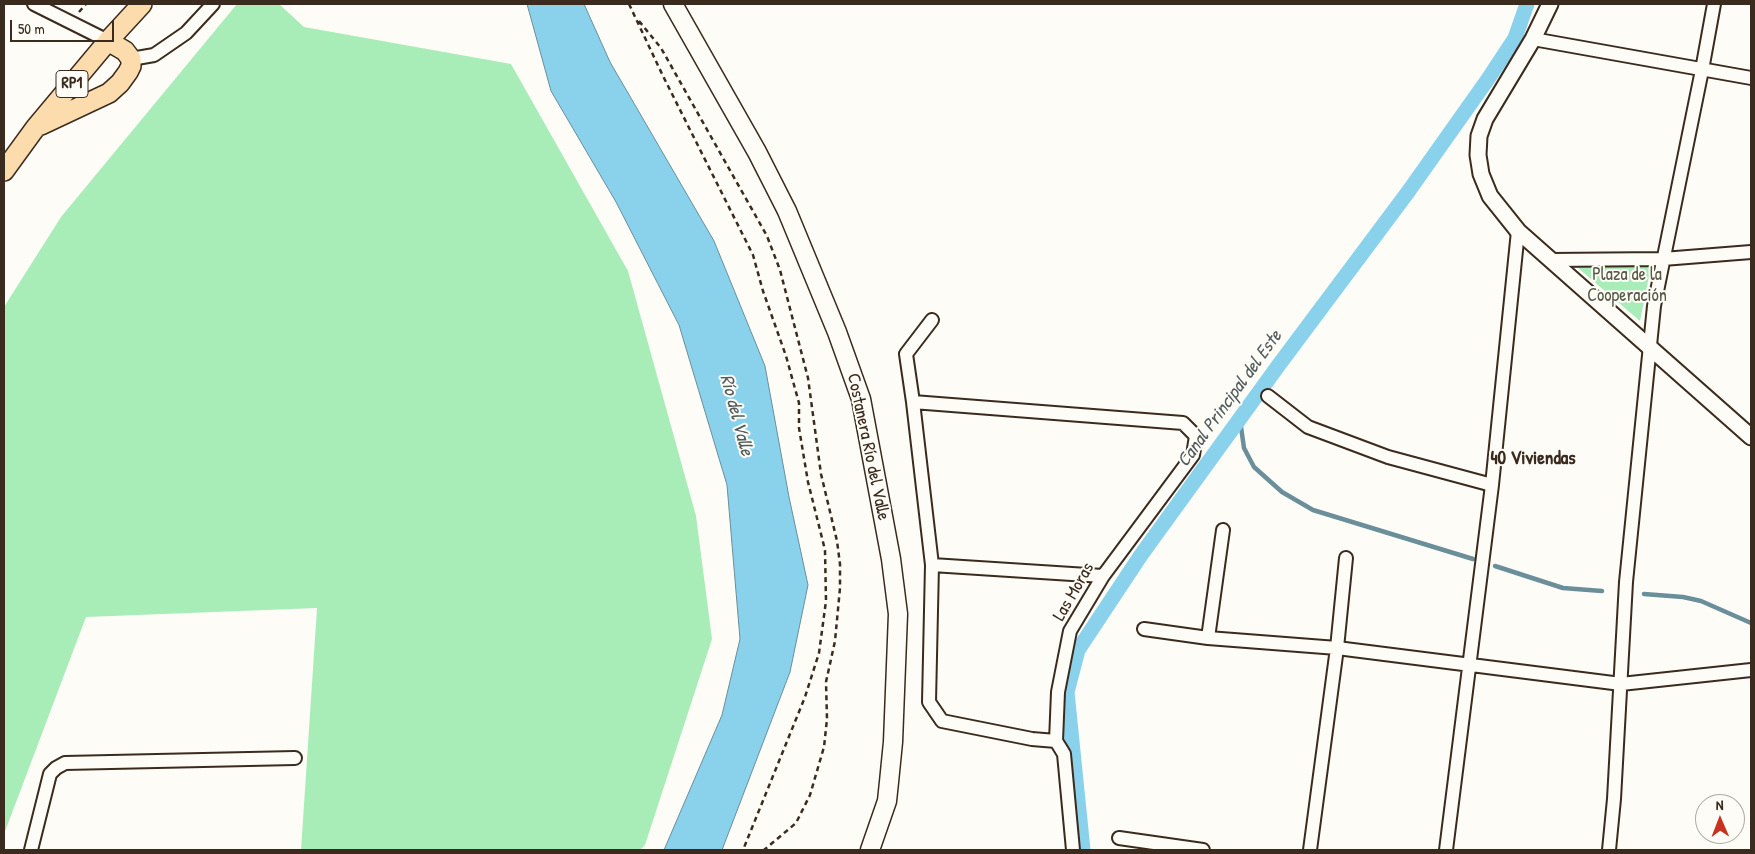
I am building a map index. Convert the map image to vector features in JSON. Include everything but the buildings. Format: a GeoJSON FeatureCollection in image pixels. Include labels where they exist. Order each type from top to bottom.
{"type":"FeatureCollection","features":[{"type":"Feature","properties":{"kind":"main road","name":"RP1"},"geometry":{"type":"LineString","coordinates":[[4,171],[36,127],[108,41],[142,4]]}},
{"type":"Feature","properties":{"kind":"main road","name":"Costanera Río del Valle"},"geometry":{"type":"LineString","coordinates":[[673,4],[787,211],[834,323],[861,399],[889,549],[898,614],[893,742],[887,801],[870,846]]}},
{"type":"Feature","properties":{"kind":"main road"},"geometry":{"type":"LineString","coordinates":[[36,127],[109,93],[120,84],[131,66],[131,59],[125,51],[108,41]]}},
{"type":"Feature","properties":{"kind":"street"},"geometry":{"type":"LineString","coordinates":[[34,4],[108,41]]}},
{"type":"Feature","properties":{"kind":"street"},"geometry":{"type":"LineString","coordinates":[[131,59],[154,55],[186,34],[213,4]]}},
{"type":"Feature","properties":{"kind":"street"},"geometry":{"type":"LineString","coordinates":[[1550,4],[1532,39],[1485,119],[1479,136],[1478,155],[1481,174],[1490,196],[1518,231],[1751,437]]}},
{"type":"Feature","properties":{"kind":"street"},"geometry":{"type":"LineString","coordinates":[[1609,850],[1614,799],[1626,582],[1654,306],[1714,4]]}},
{"type":"Feature","properties":{"kind":"street"},"geometry":{"type":"LineString","coordinates":[[1532,39],[1751,78]]}},
{"type":"Feature","properties":{"kind":"street"},"geometry":{"type":"LineString","coordinates":[[1446,850],[1471,666],[1518,231]]}},
{"type":"Feature","properties":{"kind":"street"},"geometry":{"type":"LineString","coordinates":[[1550,260],[1663,259],[1751,252]]}},
{"type":"Feature","properties":{"kind":"street"},"geometry":{"type":"LineString","coordinates":[[932,320],[906,354],[932,565],[929,702],[942,721],[1032,739],[1056,741]]}},
{"type":"Feature","properties":{"kind":"street"},"geometry":{"type":"LineString","coordinates":[[1268,396],[1308,427],[1388,457],[1492,485]]}},
{"type":"Feature","properties":{"kind":"street","name":"Las Moras"},"geometry":{"type":"LineString","coordinates":[[913,402],[1183,423],[1196,436],[1193,455],[1102,576],[1070,631],[1058,692],[1056,741],[1064,754],[1073,850]]}},
{"type":"Feature","properties":{"kind":"street"},"geometry":{"type":"LineString","coordinates":[[1208,638],[1223,530]]}},
{"type":"Feature","properties":{"kind":"street"},"geometry":{"type":"LineString","coordinates":[[1310,850],[1337,648],[1346,558]]}},
{"type":"Feature","properties":{"kind":"street"},"geometry":{"type":"LineString","coordinates":[[932,565],[1102,576]]}},
{"type":"Feature","properties":{"kind":"street"},"geometry":{"type":"LineString","coordinates":[[1144,629],[1208,638],[1337,648],[1621,684],[1751,670]]}},
{"type":"Feature","properties":{"kind":"street"},"geometry":{"type":"LineString","coordinates":[[30,850],[50,774],[65,763],[295,758]]}},
{"type":"Feature","properties":{"kind":"street"},"geometry":{"type":"LineString","coordinates":[[1120,838],[1203,850]]}},
{"type":"Feature","properties":{"kind":"path"},"geometry":{"type":"LineString","coordinates":[[629,4],[753,255],[763,291],[786,356],[799,403],[799,428],[808,482],[825,550],[826,600],[819,653],[805,696],[743,850]]}},
{"type":"Feature","properties":{"kind":"path"},"geometry":{"type":"LineString","coordinates":[[636,18],[662,48],[767,236],[780,270],[808,378],[821,474],[837,541],[840,564],[840,588],[835,641],[826,682],[827,719],[824,747],[810,795],[796,823],[764,850]]}},
{"type":"Feature","properties":{"kind":"green space"},"geometry":{"type":"Polygon","coordinates":[[[237,4],[279,4],[304,27],[511,64],[628,271],[696,516],[712,639],[645,845],[640,850],[301,850],[317,608],[86,617],[4,834],[4,307],[61,217],[237,4]]]}},
{"type":"Feature","properties":{"kind":"green space","name":"Plaza de la Cooperación"},"geometry":{"type":"Polygon","coordinates":[[[1577,267],[1651,267],[1640,321],[1577,267]]]}},
{"type":"Feature","properties":{"kind":"water","name":"Río del Valle"},"geometry":{"type":"Polygon","coordinates":[[[527,4],[584,4],[610,62],[714,241],[765,366],[789,497],[808,585],[790,672],[722,850],[664,850],[722,715],[740,639],[727,485],[679,325],[616,202],[551,91],[527,4]]]}},
{"type":"Feature","properties":{"kind":"waterway","name":"Canal Principal del Este"},"geometry":{"type":"LineString","coordinates":[[1083,850],[1067,692],[1078,650],[1141,555],[1278,366],[1408,192],[1488,79],[1515,38],[1527,4]]}},
{"type":"Feature","properties":{"kind":"waterway"},"geometry":{"type":"LineString","coordinates":[[1240,420],[1244,448],[1254,467],[1282,492],[1313,510],[1473,559]]}},
{"type":"Feature","properties":{"kind":"waterway"},"geometry":{"type":"LineString","coordinates":[[1495,566],[1563,588],[1602,591]]}},
{"type":"Feature","properties":{"kind":"waterway"},"geometry":{"type":"LineString","coordinates":[[1644,594],[1683,597],[1701,601],[1751,623]]}},
{"type":"Feature","properties":{"kind":"district","name":"40 Viviendas"},"geometry":{"type":"Point","coordinates":[1533,459]}}]}
